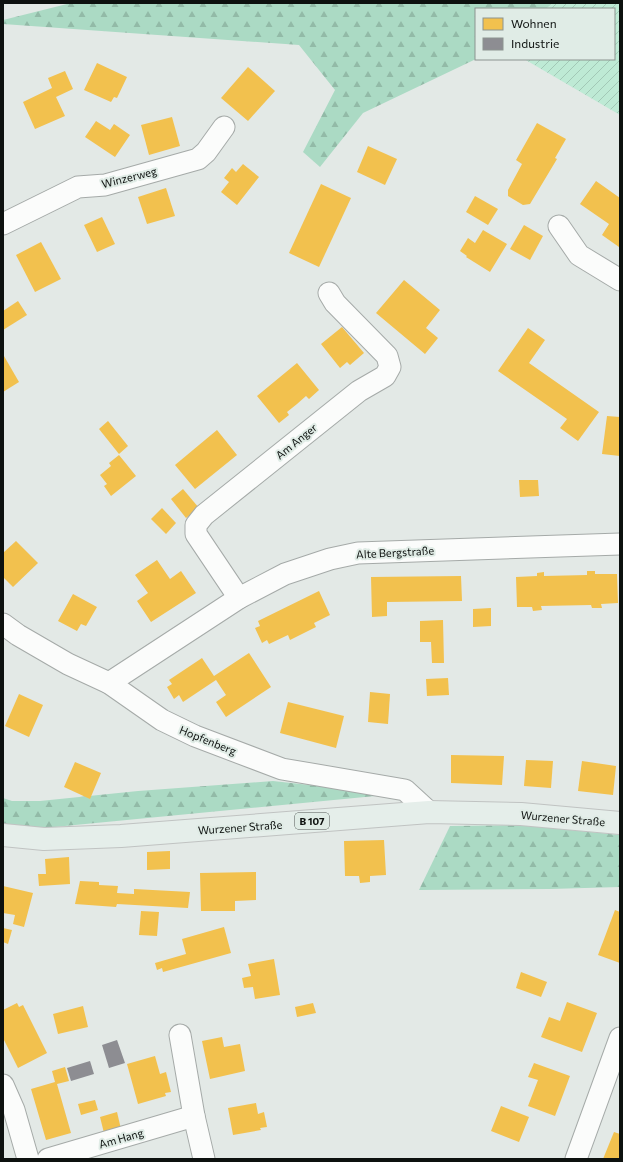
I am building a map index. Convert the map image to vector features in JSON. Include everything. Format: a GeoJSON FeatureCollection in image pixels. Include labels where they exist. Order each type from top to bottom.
{"type":"FeatureCollection","features":[{"type":"Feature","properties":{"kind":"main road","name":"Wurzener Straße"},"geometry":{"type":"LineString","coordinates":[[3,835],[44,839],[121,836],[429,812],[521,814],[620,823]]}},
{"type":"Feature","properties":{"kind":"street","name":"Winzerweg"},"geometry":{"type":"LineString","coordinates":[[3,224],[78,187],[104,185],[198,159],[206,152],[224,128]]}},
{"type":"Feature","properties":{"kind":"street"},"geometry":{"type":"LineString","coordinates":[[559,226],[579,255],[620,280]]}},
{"type":"Feature","properties":{"kind":"street","name":"Am Anger"},"geometry":{"type":"LineString","coordinates":[[239,598],[196,534],[196,524],[204,515],[359,391],[385,376],[390,367],[387,356],[335,303],[329,293]]}},
{"type":"Feature","properties":{"kind":"street","name":"Alte Bergstraße"},"geometry":{"type":"LineString","coordinates":[[109,683],[239,598],[285,574],[330,559],[358,553],[620,544]]}},
{"type":"Feature","properties":{"kind":"street","name":"Hopfenberg"},"geometry":{"type":"LineString","coordinates":[[3,624],[18,635],[68,664],[109,683],[162,720],[195,736],[282,769],[405,790],[429,812]]}},
{"type":"Feature","properties":{"kind":"street"},"geometry":{"type":"LineString","coordinates":[[180,1035],[194,1116],[204,1159]]}},
{"type":"Feature","properties":{"kind":"street"},"geometry":{"type":"LineString","coordinates":[[576,1159],[620,1038]]}},
{"type":"Feature","properties":{"kind":"street"},"geometry":{"type":"LineString","coordinates":[[3,1085],[14,1110],[28,1159]]}},
{"type":"Feature","properties":{"kind":"street","name":"Am Hang"},"geometry":{"type":"LineString","coordinates":[[48,1159],[194,1116]]}},
{"type":"Feature","properties":{"kind":"green space"},"geometry":{"type":"Polygon","coordinates":[[[71,3],[553,3],[547,8],[475,8],[475,59],[363,113],[320,167],[303,152],[335,90],[299,45],[3,24],[3,20],[71,3]]]}},
{"type":"Feature","properties":{"kind":"green space"},"geometry":{"type":"Polygon","coordinates":[[[553,3],[620,3],[620,115],[526,60],[615,60],[615,8],[547,8],[553,3]]]}},
{"type":"Feature","properties":{"kind":"green space"},"geometry":{"type":"Polygon","coordinates":[[[273,781],[355,790],[375,796],[44,828],[3,826],[3,798],[12,801],[40,801],[138,791],[273,781]]]}},
{"type":"Feature","properties":{"kind":"green space"},"geometry":{"type":"Polygon","coordinates":[[[521,825],[620,835],[620,887],[419,890],[450,826],[521,825]]]}},
{"type":"Feature","properties":{"kind":"building: Wohnen"},"geometry":{"type":"Polygon","coordinates":[[[97,63],[127,77],[117,98],[114,97],[111,102],[84,90],[97,63]]]}},
{"type":"Feature","properties":{"kind":"building: Wohnen"},"geometry":{"type":"Polygon","coordinates":[[[248,67],[275,91],[248,121],[221,98],[248,67]]]}},
{"type":"Feature","properties":{"kind":"building: Wohnen"},"geometry":{"type":"Polygon","coordinates":[[[65,71],[73,89],[56,97],[65,116],[35,129],[23,102],[52,88],[48,78],[65,71]]]}},
{"type":"Feature","properties":{"kind":"building: Wohnen"},"geometry":{"type":"Polygon","coordinates":[[[172,117],[180,146],[149,155],[141,125],[172,117]]]}},
{"type":"Feature","properties":{"kind":"building: Wohnen"},"geometry":{"type":"Polygon","coordinates":[[[96,121],[110,130],[114,124],[130,135],[115,157],[85,137],[96,121]]]}},
{"type":"Feature","properties":{"kind":"building: Wohnen"},"geometry":{"type":"Polygon","coordinates":[[[537,123],[566,139],[555,158],[557,159],[530,204],[523,205],[508,196],[508,190],[522,164],[516,160],[537,123]]]}},
{"type":"Feature","properties":{"kind":"building: Wohnen"},"geometry":{"type":"Polygon","coordinates":[[[368,146],[397,159],[385,185],[357,172],[368,146]]]}},
{"type":"Feature","properties":{"kind":"building: Wohnen"},"geometry":{"type":"Polygon","coordinates":[[[243,164],[259,177],[237,205],[221,192],[229,182],[224,178],[232,168],[236,172],[243,164]]]}},
{"type":"Feature","properties":{"kind":"building: Wohnen"},"geometry":{"type":"Polygon","coordinates":[[[596,181],[620,198],[619,247],[602,235],[609,224],[580,204],[596,181]]]}},
{"type":"Feature","properties":{"kind":"building: Wohnen"},"geometry":{"type":"Polygon","coordinates":[[[321,184],[351,198],[319,267],[289,253],[321,184]]]}},
{"type":"Feature","properties":{"kind":"building: Wohnen"},"geometry":{"type":"Polygon","coordinates":[[[166,188],[175,216],[147,224],[138,197],[166,188]]]}},
{"type":"Feature","properties":{"kind":"building: Wohnen"},"geometry":{"type":"Polygon","coordinates":[[[475,196],[498,209],[488,225],[466,212],[475,196]]]}},
{"type":"Feature","properties":{"kind":"building: Wohnen"},"geometry":{"type":"Polygon","coordinates":[[[102,217],[115,244],[97,252],[84,225],[102,217]]]}},
{"type":"Feature","properties":{"kind":"building: Wohnen"},"geometry":{"type":"Polygon","coordinates":[[[524,225],[543,236],[530,260],[510,249],[524,225]]]}},
{"type":"Feature","properties":{"kind":"building: Wohnen"},"geometry":{"type":"Polygon","coordinates":[[[483,230],[507,244],[490,272],[466,257],[467,256],[460,251],[468,238],[475,243],[483,230]]]}},
{"type":"Feature","properties":{"kind":"building: Wohnen"},"geometry":{"type":"Polygon","coordinates":[[[41,242],[61,279],[35,292],[16,255],[41,242]]]}},
{"type":"Feature","properties":{"kind":"building: Wohnen"},"geometry":{"type":"Polygon","coordinates":[[[404,280],[440,310],[426,328],[438,338],[425,354],[376,313],[404,280]]]}},
{"type":"Feature","properties":{"kind":"building: Wohnen"},"geometry":{"type":"Polygon","coordinates":[[[18,301],[27,315],[3,330],[3,311],[18,301]]]}},
{"type":"Feature","properties":{"kind":"building: Wohnen"},"geometry":{"type":"Polygon","coordinates":[[[342,327],[364,353],[350,365],[347,362],[340,368],[321,344],[342,327]]]}},
{"type":"Feature","properties":{"kind":"building: Wohnen"},"geometry":{"type":"Polygon","coordinates":[[[528,328],[545,340],[529,363],[599,412],[578,441],[560,428],[567,419],[498,371],[528,328]]]}},
{"type":"Feature","properties":{"kind":"building: Wohnen"},"geometry":{"type":"Polygon","coordinates":[[[4,356],[19,382],[3,392],[3,357],[4,356]]]}},
{"type":"Feature","properties":{"kind":"building: Wohnen"},"geometry":{"type":"Polygon","coordinates":[[[297,363],[319,390],[309,399],[306,396],[287,412],[289,415],[279,423],[257,396],[297,363]]]}},
{"type":"Feature","properties":{"kind":"building: Wohnen"},"geometry":{"type":"Polygon","coordinates":[[[607,416],[620,417],[620,456],[602,454],[607,416]]]}},
{"type":"Feature","properties":{"kind":"building: Wohnen"},"geometry":{"type":"Polygon","coordinates":[[[108,421],[128,446],[119,454],[99,429],[108,421]]]}},
{"type":"Feature","properties":{"kind":"building: Wohnen"},"geometry":{"type":"Polygon","coordinates":[[[217,430],[237,455],[195,489],[175,465],[217,430]]]}},
{"type":"Feature","properties":{"kind":"building: Wohnen"},"geometry":{"type":"Polygon","coordinates":[[[119,455],[136,476],[111,496],[104,486],[107,484],[100,475],[111,466],[109,463],[119,455]]]}},
{"type":"Feature","properties":{"kind":"building: Wohnen"},"geometry":{"type":"Polygon","coordinates":[[[519,480],[538,480],[539,496],[520,497],[519,480]]]}},
{"type":"Feature","properties":{"kind":"building: Wohnen"},"geometry":{"type":"Polygon","coordinates":[[[183,489],[199,508],[186,518],[171,499],[183,489]]]}},
{"type":"Feature","properties":{"kind":"building: Wohnen"},"geometry":{"type":"Polygon","coordinates":[[[162,508],[176,523],[166,534],[151,519],[162,508]]]}},
{"type":"Feature","properties":{"kind":"building: Wohnen"},"geometry":{"type":"Polygon","coordinates":[[[16,541],[38,563],[13,587],[3,577],[3,553],[16,541]]]}},
{"type":"Feature","properties":{"kind":"building: Wohnen"},"geometry":{"type":"Polygon","coordinates":[[[157,560],[170,579],[181,571],[196,593],[151,622],[137,601],[148,593],[135,575],[157,560]]]}},
{"type":"Feature","properties":{"kind":"building: Wohnen"},"geometry":{"type":"Polygon","coordinates":[[[587,571],[595,571],[595,574],[617,574],[618,603],[601,604],[602,608],[592,608],[591,605],[541,606],[542,610],[533,611],[532,607],[517,607],[516,577],[537,576],[537,573],[544,572],[544,576],[587,575],[587,571]]]}},
{"type":"Feature","properties":{"kind":"building: Wohnen"},"geometry":{"type":"Polygon","coordinates":[[[461,576],[462,601],[387,602],[387,616],[372,617],[371,577],[461,576]]]}},
{"type":"Feature","properties":{"kind":"building: Wohnen"},"geometry":{"type":"Polygon","coordinates":[[[319,591],[330,615],[314,623],[316,627],[290,640],[288,635],[269,644],[267,640],[262,643],[255,628],[260,626],[258,621],[319,591]]]}},
{"type":"Feature","properties":{"kind":"building: Wohnen"},"geometry":{"type":"Polygon","coordinates":[[[73,594],[97,607],[86,626],[81,624],[77,631],[58,621],[73,594]]]}},
{"type":"Feature","properties":{"kind":"building: Wohnen"},"geometry":{"type":"Polygon","coordinates":[[[491,608],[491,626],[473,627],[473,609],[491,608]]]}},
{"type":"Feature","properties":{"kind":"building: Wohnen"},"geometry":{"type":"Polygon","coordinates":[[[443,620],[444,663],[432,663],[431,642],[420,642],[420,621],[443,620]]]}},
{"type":"Feature","properties":{"kind":"building: Wohnen"},"geometry":{"type":"Polygon","coordinates":[[[249,653],[271,687],[226,717],[216,702],[226,695],[216,680],[183,702],[179,695],[174,699],[167,687],[172,684],[169,680],[202,658],[214,676],[249,653]]]}},
{"type":"Feature","properties":{"kind":"building: Wohnen"},"geometry":{"type":"Polygon","coordinates":[[[448,678],[449,695],[427,696],[426,679],[448,678]]]}},
{"type":"Feature","properties":{"kind":"building: Wohnen"},"geometry":{"type":"Polygon","coordinates":[[[370,692],[390,694],[388,724],[368,722],[370,692]]]}},
{"type":"Feature","properties":{"kind":"building: Wohnen"},"geometry":{"type":"Polygon","coordinates":[[[19,694],[43,705],[29,737],[5,726],[19,694]]]}},
{"type":"Feature","properties":{"kind":"building: Wohnen"},"geometry":{"type":"Polygon","coordinates":[[[288,702],[344,716],[336,748],[280,733],[288,702]]]}},
{"type":"Feature","properties":{"kind":"building: Wohnen"},"geometry":{"type":"Polygon","coordinates":[[[451,755],[504,756],[502,785],[451,783],[451,755]]]}},
{"type":"Feature","properties":{"kind":"building: Wohnen"},"geometry":{"type":"Polygon","coordinates":[[[526,760],[553,761],[551,788],[524,786],[526,760]]]}},
{"type":"Feature","properties":{"kind":"building: Wohnen"},"geometry":{"type":"Polygon","coordinates":[[[582,761],[616,766],[613,795],[578,791],[582,761]]]}},
{"type":"Feature","properties":{"kind":"building: Wohnen"},"geometry":{"type":"Polygon","coordinates":[[[75,762],[101,773],[90,799],[64,787],[75,762]]]}},
{"type":"Feature","properties":{"kind":"building: Wohnen"},"geometry":{"type":"Polygon","coordinates":[[[384,840],[386,875],[370,876],[370,882],[360,883],[359,876],[345,876],[344,841],[384,840]]]}},
{"type":"Feature","properties":{"kind":"building: Wohnen"},"geometry":{"type":"Polygon","coordinates":[[[170,851],[170,869],[147,870],[147,852],[170,851]]]}},
{"type":"Feature","properties":{"kind":"building: Wohnen"},"geometry":{"type":"Polygon","coordinates":[[[69,857],[70,884],[39,886],[38,874],[46,874],[45,859],[69,857]]]}},
{"type":"Feature","properties":{"kind":"building: Wohnen"},"geometry":{"type":"Polygon","coordinates":[[[256,872],[256,900],[235,901],[235,911],[201,911],[200,873],[256,872]]]}},
{"type":"Feature","properties":{"kind":"building: Wohnen"},"geometry":{"type":"Polygon","coordinates":[[[80,881],[99,882],[99,885],[118,886],[117,893],[134,894],[134,889],[190,892],[188,908],[117,904],[116,907],[75,904],[80,881]]]}},
{"type":"Feature","properties":{"kind":"building: Wohnen"},"geometry":{"type":"Polygon","coordinates":[[[3,886],[33,893],[24,927],[13,924],[15,915],[3,913],[3,886]]]}},
{"type":"Feature","properties":{"kind":"building: Wohnen"},"geometry":{"type":"Polygon","coordinates":[[[615,910],[620,912],[620,963],[598,955],[615,910]]]}},
{"type":"Feature","properties":{"kind":"building: Wohnen"},"geometry":{"type":"Polygon","coordinates":[[[141,911],[159,912],[157,936],[139,935],[141,911]]]}},
{"type":"Feature","properties":{"kind":"building: Wohnen"},"geometry":{"type":"Polygon","coordinates":[[[224,927],[231,953],[163,972],[162,968],[157,970],[155,963],[186,954],[182,939],[224,927]]]}},
{"type":"Feature","properties":{"kind":"building: Wohnen"},"geometry":{"type":"Polygon","coordinates":[[[3,928],[12,930],[8,944],[3,942],[3,928]]]}},
{"type":"Feature","properties":{"kind":"building: Wohnen"},"geometry":{"type":"Polygon","coordinates":[[[274,959],[280,995],[255,999],[253,987],[244,988],[242,978],[251,976],[248,964],[274,959]]]}},
{"type":"Feature","properties":{"kind":"building: Wohnen"},"geometry":{"type":"Polygon","coordinates":[[[521,972],[547,982],[541,997],[516,988],[521,972]]]}},
{"type":"Feature","properties":{"kind":"building: Wohnen"},"geometry":{"type":"Polygon","coordinates":[[[567,1002],[597,1013],[582,1052],[541,1037],[549,1017],[560,1021],[567,1002]]]}},
{"type":"Feature","properties":{"kind":"building: Wohnen"},"geometry":{"type":"Polygon","coordinates":[[[17,1003],[19,1007],[23,1005],[47,1053],[18,1068],[3,1038],[3,1010],[17,1003]]]}},
{"type":"Feature","properties":{"kind":"building: Wohnen"},"geometry":{"type":"Polygon","coordinates":[[[313,1003],[316,1013],[297,1017],[295,1007],[313,1003]]]}},
{"type":"Feature","properties":{"kind":"building: Wohnen"},"geometry":{"type":"Polygon","coordinates":[[[83,1006],[88,1027],[58,1034],[53,1014],[83,1006]]]}},
{"type":"Feature","properties":{"kind":"building: Wohnen"},"geometry":{"type":"Polygon","coordinates":[[[222,1037],[224,1047],[240,1044],[245,1071],[210,1079],[202,1041],[222,1037]]]}},
{"type":"Feature","properties":{"kind":"building: Wohnen"},"geometry":{"type":"Polygon","coordinates":[[[155,1056],[160,1074],[166,1072],[171,1092],[165,1093],[166,1096],[138,1104],[127,1064],[155,1056]]]}},
{"type":"Feature","properties":{"kind":"building: Wohnen"},"geometry":{"type":"Polygon","coordinates":[[[534,1063],[570,1076],[555,1116],[528,1106],[538,1080],[528,1077],[534,1063]]]}},
{"type":"Feature","properties":{"kind":"building: Wohnen"},"geometry":{"type":"Polygon","coordinates":[[[65,1067],[69,1081],[57,1084],[71,1133],[46,1140],[31,1089],[55,1082],[52,1071],[65,1067]]]}},
{"type":"Feature","properties":{"kind":"building: Wohnen"},"geometry":{"type":"Polygon","coordinates":[[[95,1100],[98,1110],[81,1115],[78,1104],[95,1100]]]}},
{"type":"Feature","properties":{"kind":"building: Wohnen"},"geometry":{"type":"Polygon","coordinates":[[[256,1103],[258,1114],[264,1112],[267,1127],[260,1128],[261,1130],[233,1135],[228,1108],[256,1103]]]}},
{"type":"Feature","properties":{"kind":"building: Wohnen"},"geometry":{"type":"Polygon","coordinates":[[[501,1106],[529,1117],[519,1142],[491,1131],[501,1106]]]}},
{"type":"Feature","properties":{"kind":"building: Wohnen"},"geometry":{"type":"Polygon","coordinates":[[[117,1112],[121,1129],[104,1133],[100,1117],[117,1112]]]}},
{"type":"Feature","properties":{"kind":"building: Wohnen"},"geometry":{"type":"Polygon","coordinates":[[[614,1132],[620,1134],[620,1159],[603,1159],[614,1132]]]}},
{"type":"Feature","properties":{"kind":"building: Industrie"},"geometry":{"type":"Polygon","coordinates":[[[117,1040],[125,1063],[109,1068],[102,1045],[117,1040]]]}},
{"type":"Feature","properties":{"kind":"building: Industrie"},"geometry":{"type":"Polygon","coordinates":[[[90,1061],[94,1074],[71,1081],[67,1068],[90,1061]]]}}]}
